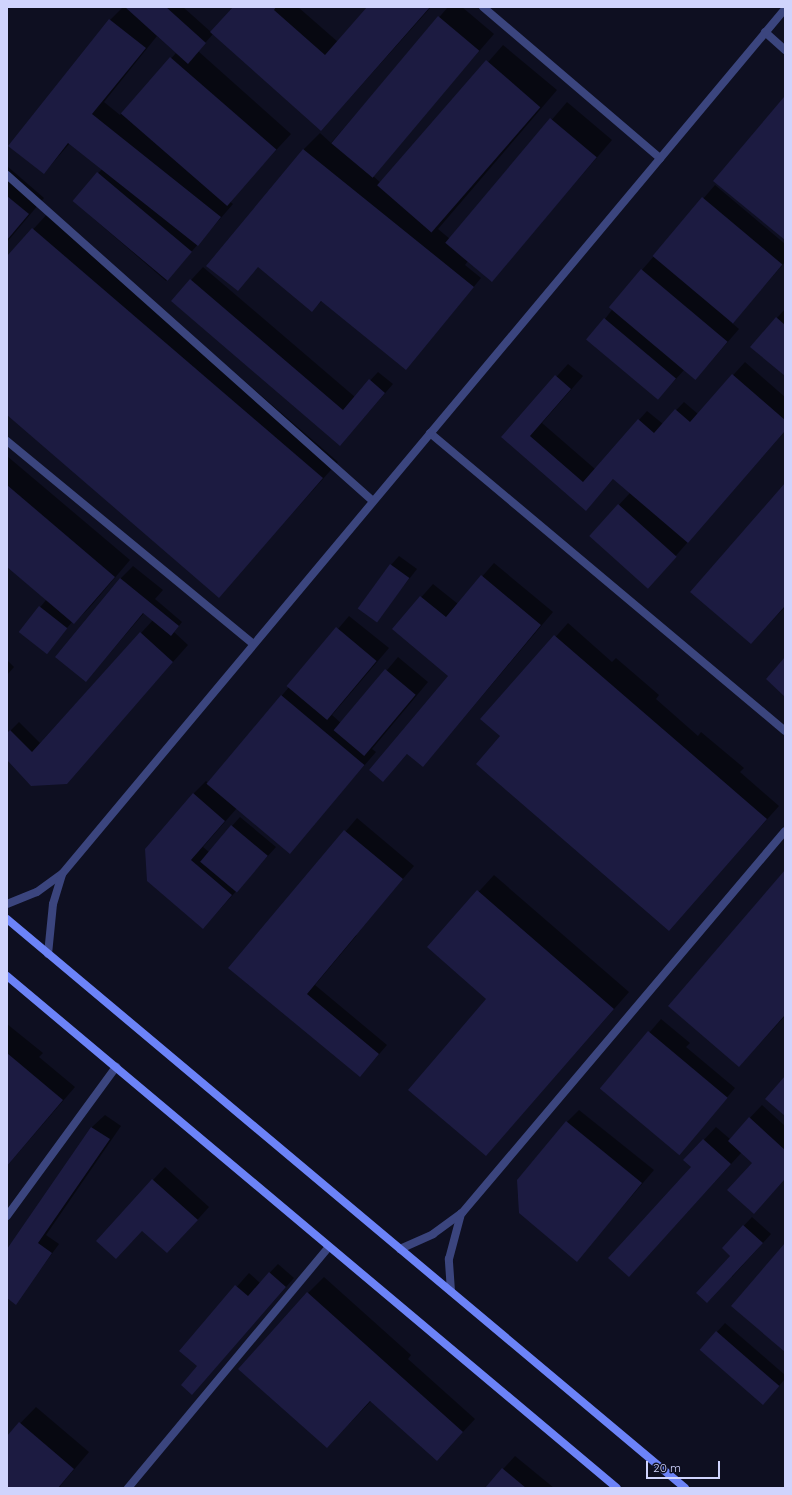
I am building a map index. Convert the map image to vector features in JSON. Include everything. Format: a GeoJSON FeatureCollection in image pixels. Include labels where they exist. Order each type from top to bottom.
{"type":"FeatureCollection","features":[{"type":"Feature","properties":{"kind":"main road"},"geometry":{"type":"LineString","coordinates":[[7,919],[685,1488]]}},
{"type":"Feature","properties":{"kind":"main road"},"geometry":{"type":"LineString","coordinates":[[7,976],[328,1248],[617,1488]]}},
{"type":"Feature","properties":{"kind":"lane"},"geometry":{"type":"LineString","coordinates":[[483,7],[660,158]]}},
{"type":"Feature","properties":{"kind":"lane"},"geometry":{"type":"LineString","coordinates":[[7,904],[37,892],[62,874],[785,9]]}},
{"type":"Feature","properties":{"kind":"lane"},"geometry":{"type":"LineString","coordinates":[[765,32],[785,50]]}},
{"type":"Feature","properties":{"kind":"lane"},"geometry":{"type":"LineString","coordinates":[[7,176],[373,501]]}},
{"type":"Feature","properties":{"kind":"lane"},"geometry":{"type":"LineString","coordinates":[[430,433],[785,731]]}},
{"type":"Feature","properties":{"kind":"lane"},"geometry":{"type":"LineString","coordinates":[[7,441],[253,644]]}},
{"type":"Feature","properties":{"kind":"lane"},"geometry":{"type":"LineString","coordinates":[[400,1249],[433,1234],[462,1213],[785,831]]}},
{"type":"Feature","properties":{"kind":"lane"},"geometry":{"type":"LineString","coordinates":[[48,954],[53,904],[62,874]]}},
{"type":"Feature","properties":{"kind":"lane"},"geometry":{"type":"LineString","coordinates":[[7,1216],[116,1067]]}},
{"type":"Feature","properties":{"kind":"lane"},"geometry":{"type":"LineString","coordinates":[[451,1291],[449,1259],[456,1228],[462,1213]]}},
{"type":"Feature","properties":{"kind":"lane"},"geometry":{"type":"LineString","coordinates":[[128,1488],[328,1248]]}},
{"type":"Feature","properties":{"kind":"building"},"geometry":{"type":"Polygon","coordinates":[[[125,7],[166,7],[206,43],[188,64],[125,7]]]}},
{"type":"Feature","properties":{"kind":"building"},"geometry":{"type":"Polygon","coordinates":[[[233,7],[276,7],[274,10],[325,55],[367,7],[430,7],[321,131],[210,32],[233,7]]]}},
{"type":"Feature","properties":{"kind":"building"},"geometry":{"type":"Polygon","coordinates":[[[438,16],[479,51],[373,178],[331,143],[438,16]]]}},
{"type":"Feature","properties":{"kind":"building"},"geometry":{"type":"Polygon","coordinates":[[[109,19],[146,48],[92,114],[221,217],[198,246],[68,143],[44,174],[8,146],[109,19]]]}},
{"type":"Feature","properties":{"kind":"building"},"geometry":{"type":"Polygon","coordinates":[[[170,57],[276,150],[227,206],[121,114],[170,57]]]}},
{"type":"Feature","properties":{"kind":"building"},"geometry":{"type":"Polygon","coordinates":[[[486,60],[540,107],[431,233],[377,185],[486,60]]]}},
{"type":"Feature","properties":{"kind":"building"},"geometry":{"type":"Polygon","coordinates":[[[784,97],[785,98],[785,240],[713,181],[784,97]]]}},
{"type":"Feature","properties":{"kind":"building"},"geometry":{"type":"Polygon","coordinates":[[[550,118],[597,157],[492,282],[445,243],[550,118]]]}},
{"type":"Feature","properties":{"kind":"building"},"geometry":{"type":"Polygon","coordinates":[[[303,149],[474,287],[406,370],[321,301],[312,312],[258,267],[238,291],[206,266],[303,149]]]}},
{"type":"Feature","properties":{"kind":"building"},"geometry":{"type":"Polygon","coordinates":[[[97,172],[192,252],[168,281],[73,201],[97,172]]]}},
{"type":"Feature","properties":{"kind":"building"},"geometry":{"type":"Polygon","coordinates":[[[7,196],[29,214],[7,240],[7,196]]]}},
{"type":"Feature","properties":{"kind":"building"},"geometry":{"type":"Polygon","coordinates":[[[702,197],[782,264],[733,323],[653,256],[702,197]]]}},
{"type":"Feature","properties":{"kind":"building"},"geometry":{"type":"Polygon","coordinates":[[[32,228],[323,478],[219,598],[7,415],[7,256],[32,228]]]}},
{"type":"Feature","properties":{"kind":"building"},"geometry":{"type":"Polygon","coordinates":[[[641,269],[728,342],[695,380],[609,307],[641,269]]]}},
{"type":"Feature","properties":{"kind":"building"},"geometry":{"type":"Polygon","coordinates":[[[190,279],[343,410],[369,379],[385,393],[340,446],[171,301],[190,279]]]}},
{"type":"Feature","properties":{"kind":"building"},"geometry":{"type":"Polygon","coordinates":[[[776,317],[785,325],[785,376],[750,347],[776,317]]]}},
{"type":"Feature","properties":{"kind":"building"},"geometry":{"type":"Polygon","coordinates":[[[604,318],[676,378],[658,400],[586,339],[604,318]]]}},
{"type":"Feature","properties":{"kind":"building"},"geometry":{"type":"Polygon","coordinates":[[[732,374],[785,420],[785,431],[688,543],[613,479],[586,511],[501,437],[555,375],[571,389],[530,436],[583,482],[638,419],[654,433],[675,409],[690,422],[732,374]]]}},
{"type":"Feature","properties":{"kind":"building"},"geometry":{"type":"Polygon","coordinates":[[[785,483],[785,606],[751,644],[690,592],[785,483]]]}},
{"type":"Feature","properties":{"kind":"building"},"geometry":{"type":"Polygon","coordinates":[[[7,485],[115,577],[74,624],[7,567],[7,485]]]}},
{"type":"Feature","properties":{"kind":"building"},"geometry":{"type":"Polygon","coordinates":[[[618,504],[677,557],[648,589],[589,536],[618,504]]]}},
{"type":"Feature","properties":{"kind":"building"},"geometry":{"type":"Polygon","coordinates":[[[390,564],[409,578],[377,623],[358,608],[390,564]]]}},
{"type":"Feature","properties":{"kind":"building"},"geometry":{"type":"Polygon","coordinates":[[[481,575],[541,625],[423,767],[407,754],[383,782],[369,770],[448,676],[392,629],[420,596],[446,617],[481,575]]]}},
{"type":"Feature","properties":{"kind":"building"},"geometry":{"type":"Polygon","coordinates":[[[120,578],[179,626],[171,636],[143,613],[86,682],[55,657],[120,578]]]}},
{"type":"Feature","properties":{"kind":"building"},"geometry":{"type":"Polygon","coordinates":[[[39,606],[67,628],[47,654],[19,632],[39,606]]]}},
{"type":"Feature","properties":{"kind":"building"},"geometry":{"type":"Polygon","coordinates":[[[336,627],[377,661],[327,720],[287,686],[336,627]]]}},
{"type":"Feature","properties":{"kind":"building"},"geometry":{"type":"Polygon","coordinates":[[[140,632],[173,662],[67,784],[31,786],[7,760],[7,733],[10,730],[32,752],[140,632]]]}},
{"type":"Feature","properties":{"kind":"building"},"geometry":{"type":"Polygon","coordinates":[[[554,635],[767,819],[669,931],[476,764],[500,736],[480,719],[554,635]]]}},
{"type":"Feature","properties":{"kind":"building"},"geometry":{"type":"Polygon","coordinates":[[[785,657],[785,697],[766,679],[785,657]]]}},
{"type":"Feature","properties":{"kind":"building"},"geometry":{"type":"Polygon","coordinates":[[[385,669],[416,695],[364,756],[334,730],[385,669]]]}},
{"type":"Feature","properties":{"kind":"building"},"geometry":{"type":"Polygon","coordinates":[[[281,695],[364,765],[290,854],[206,784],[281,695]]]}},
{"type":"Feature","properties":{"kind":"building"},"geometry":{"type":"Polygon","coordinates":[[[193,793],[225,821],[191,860],[232,895],[203,929],[147,881],[145,849],[193,793]]]}},
{"type":"Feature","properties":{"kind":"building"},"geometry":{"type":"Polygon","coordinates":[[[231,825],[268,856],[237,893],[200,862],[231,825]]]}},
{"type":"Feature","properties":{"kind":"building"},"geometry":{"type":"Polygon","coordinates":[[[344,830],[403,879],[307,994],[379,1054],[360,1077],[228,968],[344,830]]]}},
{"type":"Feature","properties":{"kind":"building"},"geometry":{"type":"Polygon","coordinates":[[[785,870],[785,1015],[739,1067],[668,1006],[785,870]]]}},
{"type":"Feature","properties":{"kind":"building"},"geometry":{"type":"Polygon","coordinates":[[[477,890],[614,1009],[486,1156],[408,1090],[486,999],[427,947],[477,890]]]}},
{"type":"Feature","properties":{"kind":"building"},"geometry":{"type":"Polygon","coordinates":[[[648,1031],[728,1098],[679,1155],[600,1088],[648,1031]]]}},
{"type":"Feature","properties":{"kind":"building"},"geometry":{"type":"Polygon","coordinates":[[[7,1053],[63,1100],[7,1166],[7,1053]]]}},
{"type":"Feature","properties":{"kind":"building"},"geometry":{"type":"Polygon","coordinates":[[[785,1076],[785,1116],[765,1099],[785,1076]]]}},
{"type":"Feature","properties":{"kind":"building"},"geometry":{"type":"Polygon","coordinates":[[[749,1117],[785,1150],[785,1179],[754,1214],[727,1190],[752,1163],[728,1141],[749,1117]]]}},
{"type":"Feature","properties":{"kind":"building"},"geometry":{"type":"Polygon","coordinates":[[[566,1121],[642,1183],[577,1262],[519,1213],[517,1180],[566,1121]]]}},
{"type":"Feature","properties":{"kind":"building"},"geometry":{"type":"Polygon","coordinates":[[[91,1127],[110,1139],[38,1243],[52,1253],[16,1305],[7,1298],[7,1249],[91,1127]]]}},
{"type":"Feature","properties":{"kind":"building"},"geometry":{"type":"Polygon","coordinates":[[[703,1139],[731,1164],[629,1277],[608,1258],[691,1167],[683,1160],[703,1139]]]}},
{"type":"Feature","properties":{"kind":"building"},"geometry":{"type":"Polygon","coordinates":[[[152,1179],[198,1220],[167,1253],[142,1231],[116,1259],[96,1241],[152,1179]]]}},
{"type":"Feature","properties":{"kind":"building"},"geometry":{"type":"Polygon","coordinates":[[[743,1225],[763,1243],[707,1303],[696,1293],[730,1256],[722,1248],[743,1225]]]}},
{"type":"Feature","properties":{"kind":"building"},"geometry":{"type":"Polygon","coordinates":[[[785,1243],[785,1352],[731,1306],[785,1243]]]}},
{"type":"Feature","properties":{"kind":"building"},"geometry":{"type":"Polygon","coordinates":[[[269,1272],[286,1287],[192,1395],[181,1385],[197,1366],[179,1351],[235,1285],[248,1296],[269,1272]]]}},
{"type":"Feature","properties":{"kind":"building"},"geometry":{"type":"Polygon","coordinates":[[[307,1292],[463,1432],[437,1461],[370,1401],[327,1448],[238,1369],[307,1292]]]}},
{"type":"Feature","properties":{"kind":"building"},"geometry":{"type":"Polygon","coordinates":[[[716,1331],[779,1386],[763,1405],[700,1350],[716,1331]]]}},
{"type":"Feature","properties":{"kind":"building"},"geometry":{"type":"Polygon","coordinates":[[[19,1422],[74,1469],[58,1488],[7,1488],[7,1436],[19,1422]]]}},
{"type":"Feature","properties":{"kind":"building"},"geometry":{"type":"Polygon","coordinates":[[[502,1468],[526,1488],[485,1488],[502,1468]]]}}]}
